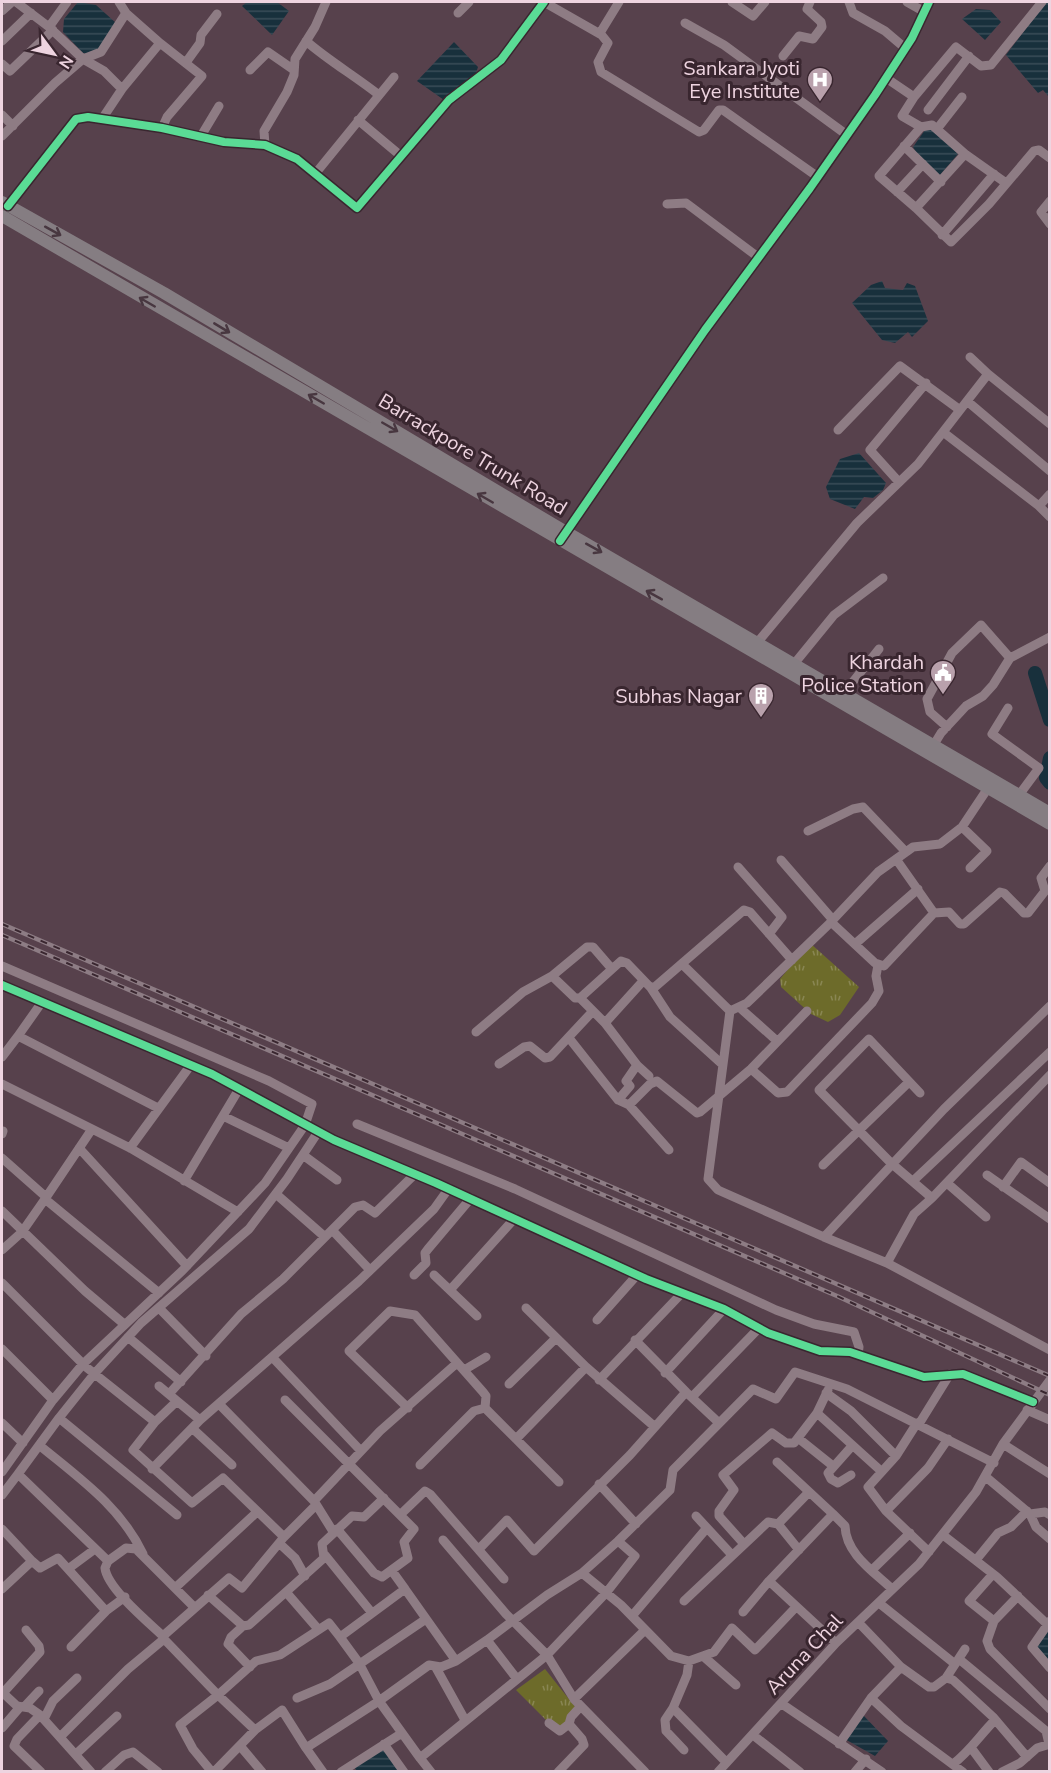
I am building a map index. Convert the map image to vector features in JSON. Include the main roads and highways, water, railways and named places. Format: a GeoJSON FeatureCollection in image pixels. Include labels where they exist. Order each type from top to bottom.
{"type":"FeatureCollection","features":[{"type":"Feature","properties":{"kind":"main road","name":"Barrackpore Trunk Road"},"geometry":{"type":"LineString","coordinates":[[4,208],[164,293],[563,536],[931,749],[1050,813]]}},
{"type":"Feature","properties":{"kind":"main road","name":"Barrackpore Trunk Road"},"geometry":{"type":"LineString","coordinates":[[563,536],[844,693],[988,788],[1050,824]]}},
{"type":"Feature","properties":{"kind":"water"},"geometry":{"type":"Polygon","coordinates":[[[78,2],[96,5],[116,23],[94,55],[83,53],[63,32],[64,19],[78,2]]]}},
{"type":"Feature","properties":{"kind":"water"},"geometry":{"type":"Polygon","coordinates":[[[247,2],[277,2],[289,11],[272,35],[242,6],[247,2]]]}},
{"type":"Feature","properties":{"kind":"water"},"geometry":{"type":"Polygon","coordinates":[[[1046,2],[1049,2],[1049,97],[1043,90],[1038,93],[1006,55],[1046,2]]]}},
{"type":"Feature","properties":{"kind":"water"},"geometry":{"type":"Polygon","coordinates":[[[976,9],[990,10],[1001,22],[985,40],[962,19],[976,9]]]}},
{"type":"Feature","properties":{"kind":"water"},"geometry":{"type":"Polygon","coordinates":[[[454,42],[478,67],[475,76],[444,100],[417,81],[454,42]]]}},
{"type":"Feature","properties":{"kind":"water"},"geometry":{"type":"Polygon","coordinates":[[[932,129],[958,154],[939,176],[921,160],[913,147],[925,130],[932,129]]]}},
{"type":"Feature","properties":{"kind":"water"},"geometry":{"type":"Polygon","coordinates":[[[882,281],[885,288],[903,290],[907,283],[915,286],[928,321],[912,337],[908,332],[895,343],[882,340],[852,303],[871,285],[882,281]]]}},
{"type":"Feature","properties":{"kind":"water"},"geometry":{"type":"Polygon","coordinates":[[[859,453],[886,483],[883,490],[873,498],[864,497],[855,509],[830,499],[826,487],[840,459],[859,453]]]}},
{"type":"Feature","properties":{"kind":"water"},"geometry":{"type":"Polygon","coordinates":[[[1049,1628],[1049,1662],[1032,1646],[1049,1628]]]}},
{"type":"Feature","properties":{"kind":"water"},"geometry":{"type":"Polygon","coordinates":[[[863,1715],[888,1741],[875,1756],[843,1738],[863,1715]]]}},
{"type":"Feature","properties":{"kind":"water"},"geometry":{"type":"Polygon","coordinates":[[[383,1748],[399,1771],[357,1771],[354,1767],[383,1748]]]}},
{"type":"Feature","properties":{"kind":"waterway"},"geometry":{"type":"LineString","coordinates":[[1035,673],[1050,720]]}},
{"type":"Feature","properties":{"kind":"waterway"},"geometry":{"type":"LineString","coordinates":[[1050,758],[1046,778],[1050,783]]}},
{"type":"Feature","properties":{"kind":"railway"},"geometry":{"type":"LineString","coordinates":[[2,924],[1050,1376]]}},
{"type":"Feature","properties":{"kind":"railway"},"geometry":{"type":"LineString","coordinates":[[2,935],[837,1296],[1050,1395]]}},
{"type":"Feature","properties":{"kind":"place","name":"Sankara Jyoti Eye Institute"},"geometry":{"type":"Point","coordinates":[820,103]}},
{"type":"Feature","properties":{"kind":"place","name":"Khardah Police Station"},"geometry":{"type":"Point","coordinates":[943,696]}},
{"type":"Feature","properties":{"kind":"place","name":"Subhas Nagar"},"geometry":{"type":"Point","coordinates":[761,719]}}]}
